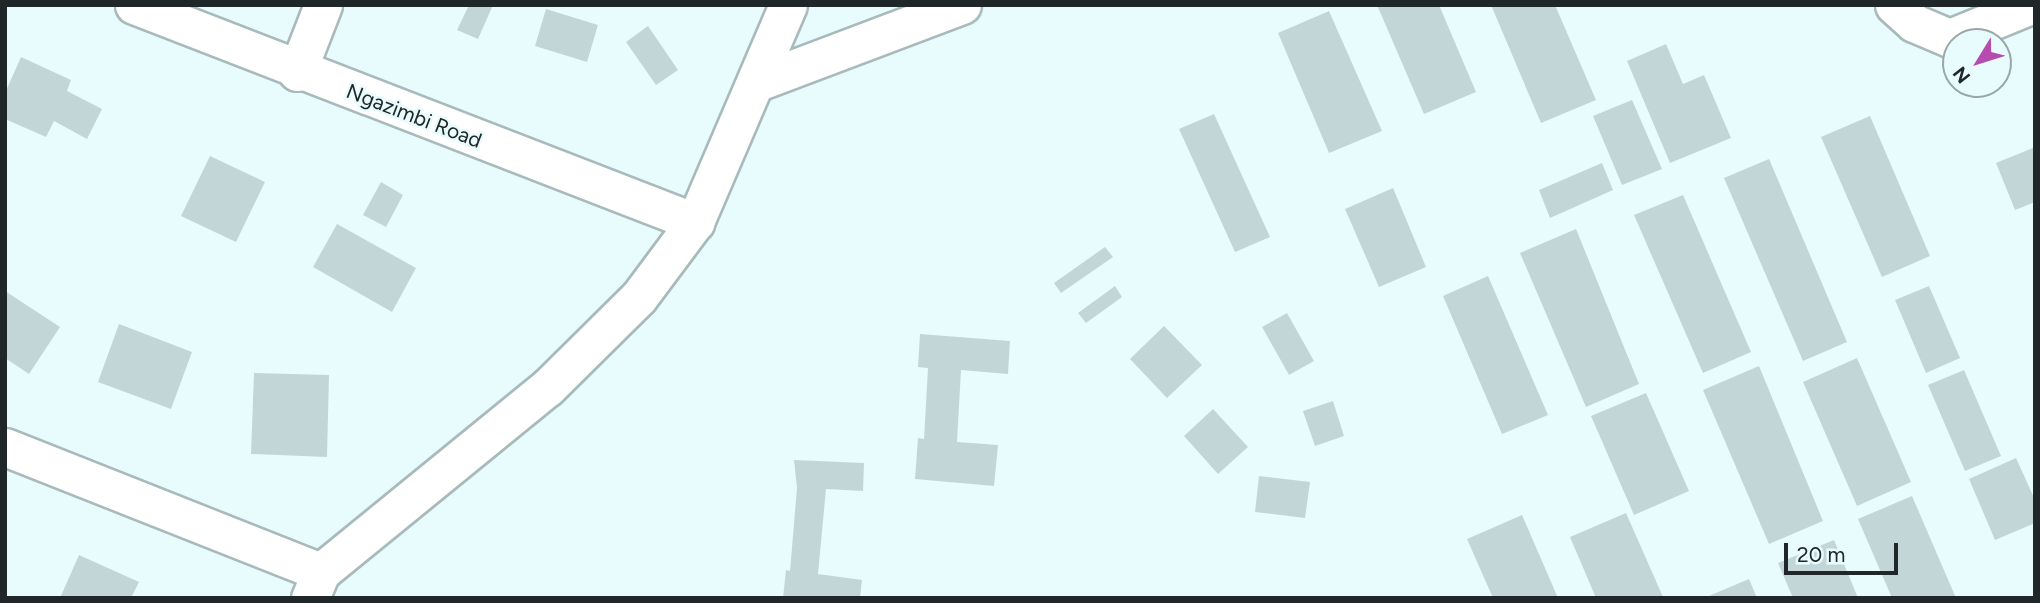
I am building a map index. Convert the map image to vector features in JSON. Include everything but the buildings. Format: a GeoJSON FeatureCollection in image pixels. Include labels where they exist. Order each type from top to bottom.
{"type":"FeatureCollection","features":[{"type":"Feature","properties":{"kind":"street","name":"Ngazimbi Road"},"geometry":{"type":"LineString","coordinates":[[135,5],[297,72],[695,222]]}},
{"type":"Feature","properties":{"kind":"street"},"geometry":{"type":"LineString","coordinates":[[297,72],[323,5]]}},
{"type":"Feature","properties":{"kind":"street"},"geometry":{"type":"LineString","coordinates":[[5,447],[316,585],[547,388],[639,297],[695,222],[758,82],[788,5]]}},
{"type":"Feature","properties":{"kind":"street"},"geometry":{"type":"LineString","coordinates":[[758,82],[962,5]]}},
{"type":"Feature","properties":{"kind":"street"},"geometry":{"type":"LineString","coordinates":[[1894,5],[1914,23],[1950,38],[2031,5]]}}]}
